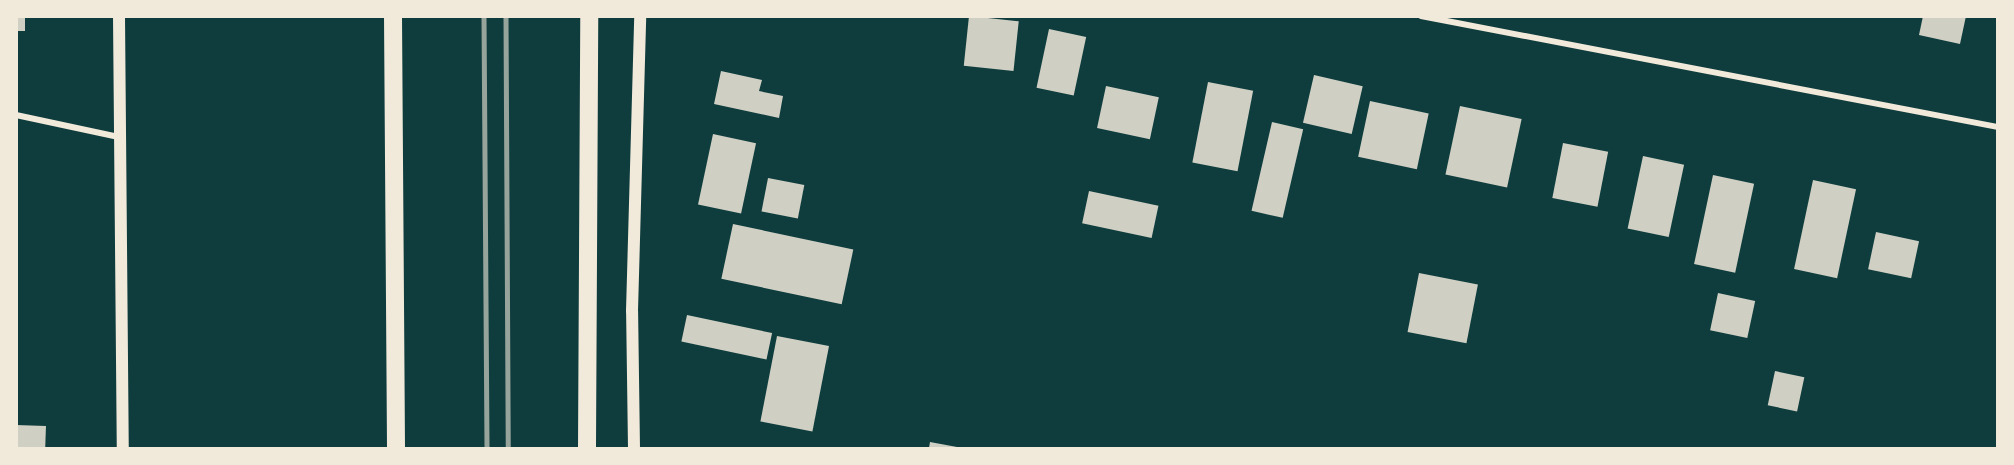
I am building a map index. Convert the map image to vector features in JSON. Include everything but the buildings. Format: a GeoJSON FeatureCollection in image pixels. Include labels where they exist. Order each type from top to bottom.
{"type":"FeatureCollection","features":[{"type":"Feature","properties":{"kind":"highway"},"geometry":{"type":"LineString","coordinates":[[393,16],[396,448]]}},
{"type":"Feature","properties":{"kind":"highway"},"geometry":{"type":"LineString","coordinates":[[587,448],[588,16]]}},
{"type":"Feature","properties":{"kind":"main road"},"geometry":{"type":"LineString","coordinates":[[119,16],[123,448]]}},
{"type":"Feature","properties":{"kind":"main road"},"geometry":{"type":"LineString","coordinates":[[634,448],[632,311],[640,16]]}},
{"type":"Feature","properties":{"kind":"street"},"geometry":{"type":"LineString","coordinates":[[1421,16],[1998,127]]}},
{"type":"Feature","properties":{"kind":"street"},"geometry":{"type":"LineString","coordinates":[[16,115],[119,137]]}},
{"type":"Feature","properties":{"kind":"railway"},"geometry":{"type":"LineString","coordinates":[[484,16],[487,448]]}},
{"type":"Feature","properties":{"kind":"railway"},"geometry":{"type":"LineString","coordinates":[[506,16],[508,448]]}}]}
